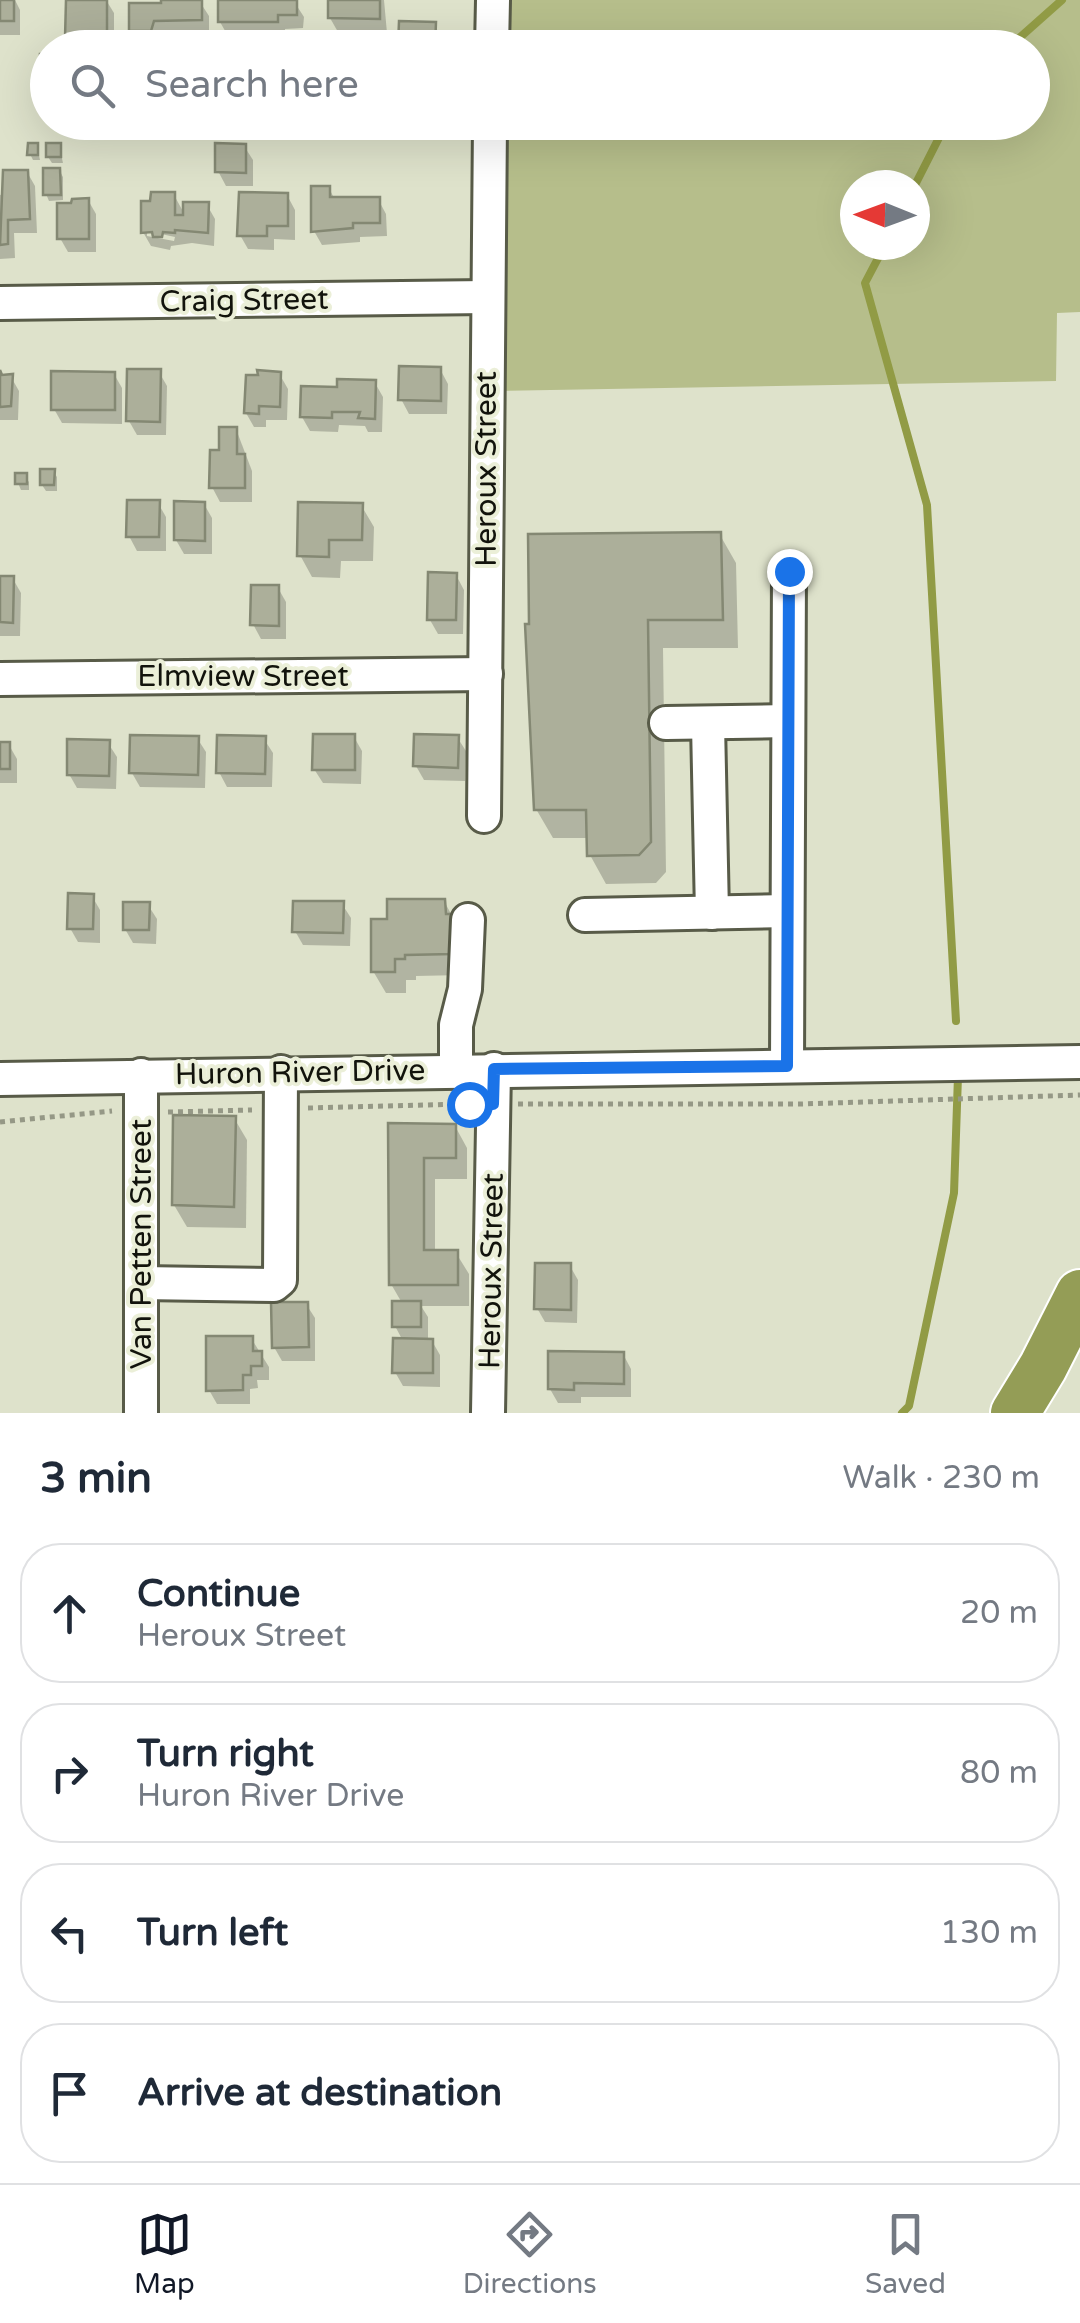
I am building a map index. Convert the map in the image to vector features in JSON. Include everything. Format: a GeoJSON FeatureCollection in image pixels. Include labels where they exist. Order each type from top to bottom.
{"type":"FeatureCollection","features":[{"type":"Feature","properties":{"kind":"highway"},"geometry":{"type":"LineString","coordinates":[[1015,1413],[1080,1294]]}},
{"type":"Feature","properties":{"kind":"street"},"geometry":{"type":"LineString","coordinates":[[492,30],[493,0]]}},
{"type":"Feature","properties":{"kind":"street","name":"Heroux Street"},"geometry":{"type":"LineString","coordinates":[[484,816],[490,140]]}},
{"type":"Feature","properties":{"kind":"street","name":"Craig Street"},"geometry":{"type":"LineString","coordinates":[[0,303],[487,297]]}},
{"type":"Feature","properties":{"kind":"street"},"geometry":{"type":"LineString","coordinates":[[787,1066],[789,571]]}},
{"type":"Feature","properties":{"kind":"street","name":"Elmview Street"},"geometry":{"type":"LineString","coordinates":[[0,678],[486,674]]}},
{"type":"Feature","properties":{"kind":"street"},"geometry":{"type":"LineString","coordinates":[[666,723],[788,721]]}},
{"type":"Feature","properties":{"kind":"street"},"geometry":{"type":"LineString","coordinates":[[708,724],[712,913]]}},
{"type":"Feature","properties":{"kind":"street"},"geometry":{"type":"LineString","coordinates":[[585,916],[788,911]]}},
{"type":"Feature","properties":{"kind":"street"},"geometry":{"type":"LineString","coordinates":[[456,1070],[456,1025],[465,989],[468,920]]}},
{"type":"Feature","properties":{"kind":"street","name":"Huron River Drive"},"geometry":{"type":"LineString","coordinates":[[0,1079],[1080,1062]]}},
{"type":"Feature","properties":{"kind":"street","name":"Heroux Street"},"geometry":{"type":"LineString","coordinates":[[488,1413],[494,1069]]}},
{"type":"Feature","properties":{"kind":"street"},"geometry":{"type":"LineString","coordinates":[[141,1283],[274,1285],[280,1280],[282,1072]]}},
{"type":"Feature","properties":{"kind":"street","name":"Van Petten Street"},"geometry":{"type":"LineString","coordinates":[[141,1075],[141,1413]]}},
{"type":"Feature","properties":{"kind":"path"},"geometry":{"type":"LineString","coordinates":[[0,1122],[81,1112],[493,1104],[801,1104],[1080,1094]]}},
{"type":"Feature","properties":{"kind":"green space"},"geometry":{"type":"Polygon","coordinates":[[[498,0],[1080,0],[1080,312],[1057,313],[1056,381],[491,391],[495,140],[1050,140],[1050,30],[497,30],[498,0]]]}},
{"type":"Feature","properties":{"kind":"building"},"geometry":{"type":"Polygon","coordinates":[[[0,0],[14,0],[14,21],[0,21],[0,0]]]}},
{"type":"Feature","properties":{"kind":"building"},"geometry":{"type":"Polygon","coordinates":[[[66,0],[107,0],[107,30],[65,30],[66,0]]]}},
{"type":"Feature","properties":{"kind":"building"},"geometry":{"type":"Polygon","coordinates":[[[202,0],[202,20],[154,21],[151,30],[129,30],[129,3],[202,0]]]}},
{"type":"Feature","properties":{"kind":"building"},"geometry":{"type":"Polygon","coordinates":[[[218,0],[297,0],[297,15],[278,15],[278,22],[218,22],[218,0]]]}},
{"type":"Feature","properties":{"kind":"building"},"geometry":{"type":"Polygon","coordinates":[[[328,0],[380,0],[380,19],[328,18],[328,0]]]}},
{"type":"Feature","properties":{"kind":"building"},"geometry":{"type":"Polygon","coordinates":[[[399,21],[436,22],[436,30],[399,30],[399,21]]]}},
{"type":"Feature","properties":{"kind":"building"},"geometry":{"type":"Polygon","coordinates":[[[28,143],[38,143],[38,155],[27,155],[28,143]]]}},
{"type":"Feature","properties":{"kind":"building"},"geometry":{"type":"Polygon","coordinates":[[[46,143],[61,143],[61,157],[46,157],[46,143]]]}},
{"type":"Feature","properties":{"kind":"building"},"geometry":{"type":"Polygon","coordinates":[[[215,143],[246,144],[246,173],[215,172],[215,143]]]}},
{"type":"Feature","properties":{"kind":"building"},"geometry":{"type":"Polygon","coordinates":[[[43,168],[60,168],[61,195],[43,195],[43,168]]]}},
{"type":"Feature","properties":{"kind":"building"},"geometry":{"type":"Polygon","coordinates":[[[3,170],[28,170],[30,219],[8,220],[8,244],[0,245],[3,170]]]}},
{"type":"Feature","properties":{"kind":"building"},"geometry":{"type":"Polygon","coordinates":[[[311,186],[330,186],[330,197],[380,197],[380,223],[353,223],[353,228],[311,232],[311,186]]]}},
{"type":"Feature","properties":{"kind":"building"},"geometry":{"type":"Polygon","coordinates":[[[151,192],[175,192],[175,215],[183,215],[183,202],[209,202],[208,233],[175,230],[153,237],[152,232],[141,233],[141,201],[150,201],[151,192]]]}},
{"type":"Feature","properties":{"kind":"building"},"geometry":{"type":"Polygon","coordinates":[[[239,192],[288,193],[288,226],[267,226],[267,236],[237,236],[239,192]]]}},
{"type":"Feature","properties":{"kind":"building"},"geometry":{"type":"Polygon","coordinates":[[[89,198],[89,239],[57,239],[57,203],[89,198]]]}},
{"type":"Feature","properties":{"kind":"building"},"geometry":{"type":"Polygon","coordinates":[[[399,366],[441,367],[441,401],[398,400],[399,366]]]}},
{"type":"Feature","properties":{"kind":"building"},"geometry":{"type":"Polygon","coordinates":[[[127,369],[161,369],[160,422],[126,421],[127,369]]]}},
{"type":"Feature","properties":{"kind":"building"},"geometry":{"type":"Polygon","coordinates":[[[0,370],[2,375],[13,374],[11,406],[0,407],[0,370]]]}},
{"type":"Feature","properties":{"kind":"building"},"geometry":{"type":"Polygon","coordinates":[[[257,370],[281,372],[280,407],[259,406],[259,414],[244,413],[246,375],[258,375],[257,370]]]}},
{"type":"Feature","properties":{"kind":"building"},"geometry":{"type":"Polygon","coordinates":[[[51,371],[115,372],[115,410],[51,410],[51,371]]]}},
{"type":"Feature","properties":{"kind":"building"},"geometry":{"type":"Polygon","coordinates":[[[337,379],[376,380],[375,419],[358,418],[360,412],[332,412],[332,418],[300,417],[301,386],[337,387],[337,379]]]}},
{"type":"Feature","properties":{"kind":"building"},"geometry":{"type":"Polygon","coordinates":[[[219,427],[237,427],[237,454],[245,454],[245,488],[209,488],[210,450],[219,450],[219,427]]]}},
{"type":"Feature","properties":{"kind":"building"},"geometry":{"type":"Polygon","coordinates":[[[40,469],[55,469],[54,485],[40,485],[40,469]]]}},
{"type":"Feature","properties":{"kind":"building"},"geometry":{"type":"Polygon","coordinates":[[[15,473],[27,473],[27,484],[15,484],[15,473]]]}},
{"type":"Feature","properties":{"kind":"building"},"geometry":{"type":"Polygon","coordinates":[[[127,500],[160,500],[159,537],[126,537],[127,500]]]}},
{"type":"Feature","properties":{"kind":"building"},"geometry":{"type":"Polygon","coordinates":[[[174,501],[205,502],[205,541],[174,540],[174,501]]]}},
{"type":"Feature","properties":{"kind":"building"},"geometry":{"type":"Polygon","coordinates":[[[298,502],[363,503],[362,540],[329,540],[329,557],[297,556],[298,502]]]}},
{"type":"Feature","properties":{"kind":"building"},"geometry":{"type":"Polygon","coordinates":[[[721,532],[723,620],[648,620],[651,842],[639,855],[587,856],[586,810],[534,810],[525,624],[529,624],[528,534],[721,532]]]}},
{"type":"Feature","properties":{"kind":"building"},"geometry":{"type":"Polygon","coordinates":[[[428,572],[457,573],[456,620],[427,620],[428,572]]]}},
{"type":"Feature","properties":{"kind":"building"},"geometry":{"type":"Polygon","coordinates":[[[0,576],[14,576],[13,623],[0,622],[0,576]]]}},
{"type":"Feature","properties":{"kind":"building"},"geometry":{"type":"Polygon","coordinates":[[[251,585],[279,585],[279,626],[250,625],[251,585]]]}},
{"type":"Feature","properties":{"kind":"building"},"geometry":{"type":"Polygon","coordinates":[[[313,734],[355,734],[355,770],[312,770],[313,734]]]}},
{"type":"Feature","properties":{"kind":"building"},"geometry":{"type":"Polygon","coordinates":[[[414,734],[459,735],[458,768],[413,766],[414,734]]]}},
{"type":"Feature","properties":{"kind":"building"},"geometry":{"type":"Polygon","coordinates":[[[130,735],[199,736],[198,775],[129,773],[130,735]]]}},
{"type":"Feature","properties":{"kind":"building"},"geometry":{"type":"Polygon","coordinates":[[[217,735],[266,736],[265,774],[216,773],[217,735]]]}},
{"type":"Feature","properties":{"kind":"building"},"geometry":{"type":"Polygon","coordinates":[[[67,739],[110,740],[109,776],[67,775],[67,739]]]}},
{"type":"Feature","properties":{"kind":"building"},"geometry":{"type":"Polygon","coordinates":[[[0,742],[10,742],[10,769],[0,769],[0,742]]]}},
{"type":"Feature","properties":{"kind":"building"},"geometry":{"type":"Polygon","coordinates":[[[68,893],[94,894],[93,929],[67,929],[68,893]]]}},
{"type":"Feature","properties":{"kind":"building"},"geometry":{"type":"Polygon","coordinates":[[[387,899],[445,899],[446,914],[451,914],[452,954],[405,955],[405,959],[395,959],[395,972],[371,972],[371,919],[387,919],[387,899]]]}},
{"type":"Feature","properties":{"kind":"building"},"geometry":{"type":"Polygon","coordinates":[[[293,901],[344,901],[343,933],[292,932],[293,901]]]}},
{"type":"Feature","properties":{"kind":"building"},"geometry":{"type":"Polygon","coordinates":[[[123,902],[150,902],[149,930],[123,930],[123,902]]]}},
{"type":"Feature","properties":{"kind":"building"},"geometry":{"type":"Polygon","coordinates":[[[173,1115],[236,1116],[234,1207],[172,1205],[173,1115]]]}},
{"type":"Feature","properties":{"kind":"building"},"geometry":{"type":"Polygon","coordinates":[[[388,1123],[456,1124],[456,1158],[424,1158],[424,1250],[458,1250],[458,1285],[389,1285],[388,1123]]]}},
{"type":"Feature","properties":{"kind":"building"},"geometry":{"type":"Polygon","coordinates":[[[535,1263],[571,1263],[571,1310],[534,1309],[535,1263]]]}},
{"type":"Feature","properties":{"kind":"building"},"geometry":{"type":"Polygon","coordinates":[[[392,1301],[421,1301],[421,1327],[392,1327],[392,1301]]]}},
{"type":"Feature","properties":{"kind":"building"},"geometry":{"type":"Polygon","coordinates":[[[271,1302],[308,1302],[309,1347],[272,1348],[271,1302]]]}},
{"type":"Feature","properties":{"kind":"building"},"geometry":{"type":"Polygon","coordinates":[[[206,1336],[253,1336],[253,1351],[262,1351],[262,1366],[251,1366],[251,1375],[243,1375],[243,1390],[206,1391],[206,1336]]]}},
{"type":"Feature","properties":{"kind":"building"},"geometry":{"type":"Polygon","coordinates":[[[393,1338],[433,1339],[433,1373],[392,1373],[393,1338]]]}},
{"type":"Feature","properties":{"kind":"building"},"geometry":{"type":"Polygon","coordinates":[[[548,1351],[624,1352],[624,1384],[574,1383],[574,1390],[548,1389],[548,1351]]]}},
{"type":"Feature","properties":{"kind":"waterway"},"geometry":{"type":"LineString","coordinates":[[1028,30],[1062,0]]}},
{"type":"Feature","properties":{"kind":"waterway"},"geometry":{"type":"LineString","coordinates":[[923,170],[938,140]]}},
{"type":"Feature","properties":{"kind":"waterway"},"geometry":{"type":"LineString","coordinates":[[877,260],[865,283],[927,505],[956,1021]]}},
{"type":"Feature","properties":{"kind":"waterway"},"geometry":{"type":"LineString","coordinates":[[902,1413],[909,1406],[954,1193],[958,1076]]}},
{"type":"Feature","properties":{"kind":"route"},"geometry":{"type":"LineString","coordinates":[[469,1104],[493,1104],[494,1069],[787,1066],[789,571]]}}]}
